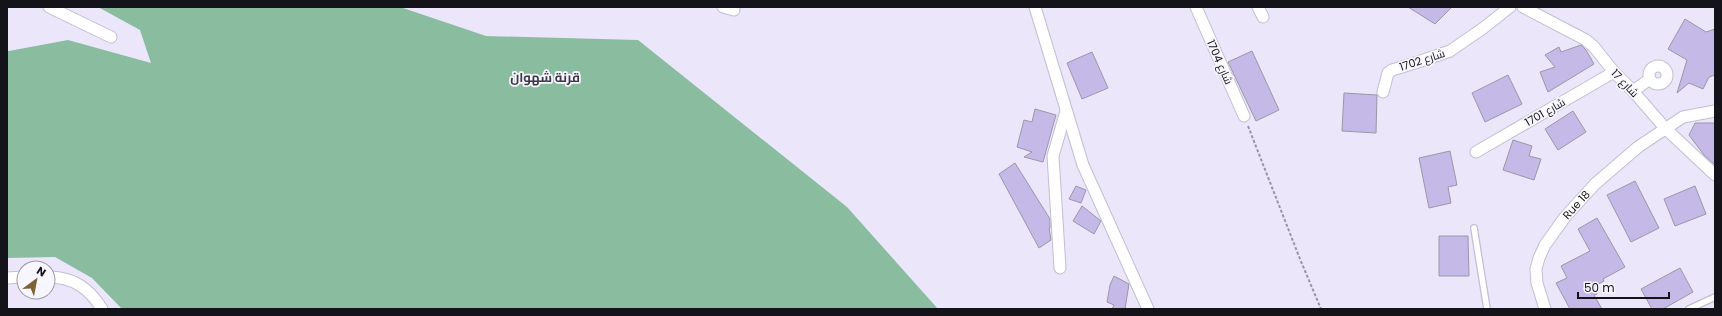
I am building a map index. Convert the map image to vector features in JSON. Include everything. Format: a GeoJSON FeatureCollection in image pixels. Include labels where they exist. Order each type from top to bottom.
{"type":"FeatureCollection","features":[{"type":"Feature","properties":{"kind":"street"},"geometry":{"type":"LineString","coordinates":[[49,7],[111,37]]}},
{"type":"Feature","properties":{"kind":"street"},"geometry":{"type":"LineString","coordinates":[[723,7],[734,10]]}},
{"type":"Feature","properties":{"kind":"street"},"geometry":{"type":"LineString","coordinates":[[1035,7],[1083,165],[1148,309]]}},
{"type":"Feature","properties":{"kind":"street","name":"شارع 1704"},"geometry":{"type":"LineString","coordinates":[[1196,7],[1244,116]]}},
{"type":"Feature","properties":{"kind":"street","name":"شارع 1702"},"geometry":{"type":"LineString","coordinates":[[1383,92],[1388,73],[1392,70],[1450,51],[1510,7]]}},
{"type":"Feature","properties":{"kind":"street","name":"شارع 17"},"geometry":{"type":"LineString","coordinates":[[1523,7],[1586,40],[1594,47],[1614,72],[1633,91],[1665,128],[1715,175]]}},
{"type":"Feature","properties":{"kind":"street","name":"شارع 1701"},"geometry":{"type":"LineString","coordinates":[[1476,152],[1614,72]]}},
{"type":"Feature","properties":{"kind":"street"},"geometry":{"type":"LineString","coordinates":[[1633,91],[1650,79]]}},
{"type":"Feature","properties":{"kind":"street"},"geometry":{"type":"LineString","coordinates":[[1060,268],[1053,156],[1066,110]]}},
{"type":"Feature","properties":{"kind":"street","name":"Rue 18"},"geometry":{"type":"LineString","coordinates":[[1545,309],[1537,283],[1536,269],[1545,245],[1565,217],[1595,184],[1638,147],[1683,117],[1715,111]]}},
{"type":"Feature","properties":{"kind":"street"},"geometry":{"type":"LineString","coordinates":[[56,278],[73,281],[86,288],[102,309]]}},
{"type":"Feature","properties":{"kind":"lane"},"geometry":{"type":"LineString","coordinates":[[1474,228],[1487,309]]}},
{"type":"Feature","properties":{"kind":"lane"},"geometry":{"type":"LineString","coordinates":[[1689,309],[1715,298]]}},
{"type":"Feature","properties":{"kind":"path"},"geometry":{"type":"LineString","coordinates":[[1244,116],[1321,309]]}},
{"type":"Feature","properties":{"kind":"green space"},"geometry":{"type":"Polygon","coordinates":[[[98,7],[400,7],[486,36],[638,40],[847,207],[938,309],[122,309],[92,278],[55,257],[7,258],[7,51],[68,40],[151,63],[140,30],[98,7]]]}},
{"type":"Feature","properties":{"kind":"building"},"geometry":{"type":"Polygon","coordinates":[[[1408,7],[1452,7],[1435,24],[1408,7]]]}},
{"type":"Feature","properties":{"kind":"building"},"geometry":{"type":"Polygon","coordinates":[[[1685,19],[1706,32],[1715,29],[1715,75],[1709,77],[1703,89],[1689,83],[1677,93],[1687,60],[1668,49],[1685,19]]]}},
{"type":"Feature","properties":{"kind":"building"},"geometry":{"type":"Polygon","coordinates":[[[1581,45],[1586,50],[1594,64],[1548,92],[1540,72],[1555,67],[1545,55],[1559,47],[1561,52],[1581,45]]]}},
{"type":"Feature","properties":{"kind":"building"},"geometry":{"type":"Polygon","coordinates":[[[1252,51],[1279,110],[1256,121],[1228,62],[1252,51]]]}},
{"type":"Feature","properties":{"kind":"building"},"geometry":{"type":"Polygon","coordinates":[[[1092,52],[1108,88],[1082,99],[1067,63],[1092,52]]]}},
{"type":"Feature","properties":{"kind":"building"},"geometry":{"type":"Polygon","coordinates":[[[1508,75],[1522,104],[1485,122],[1472,93],[1508,75]]]}},
{"type":"Feature","properties":{"kind":"building"},"geometry":{"type":"Polygon","coordinates":[[[1344,93],[1377,95],[1376,133],[1342,131],[1344,93]]]}},
{"type":"Feature","properties":{"kind":"building"},"geometry":{"type":"Polygon","coordinates":[[[1035,109],[1056,115],[1043,162],[1024,157],[1032,152],[1017,147],[1024,120],[1032,122],[1035,109]]]}},
{"type":"Feature","properties":{"kind":"building"},"geometry":{"type":"Polygon","coordinates":[[[1573,111],[1586,132],[1558,150],[1545,129],[1573,111]]]}},
{"type":"Feature","properties":{"kind":"building"},"geometry":{"type":"Polygon","coordinates":[[[1695,123],[1715,123],[1715,165],[1704,155],[1689,135],[1695,123]]]}},
{"type":"Feature","properties":{"kind":"building"},"geometry":{"type":"Polygon","coordinates":[[[1513,140],[1532,146],[1529,156],[1541,159],[1534,180],[1503,170],[1513,140]]]}},
{"type":"Feature","properties":{"kind":"building"},"geometry":{"type":"Polygon","coordinates":[[[1450,151],[1457,185],[1448,187],[1451,203],[1429,208],[1419,158],[1450,151]]]}},
{"type":"Feature","properties":{"kind":"building"},"geometry":{"type":"Polygon","coordinates":[[[1015,163],[1050,219],[1049,228],[1051,240],[1039,248],[999,174],[1015,163]]]}},
{"type":"Feature","properties":{"kind":"building"},"geometry":{"type":"Polygon","coordinates":[[[1635,181],[1659,228],[1631,242],[1607,195],[1635,181]]]}},
{"type":"Feature","properties":{"kind":"building"},"geometry":{"type":"Polygon","coordinates":[[[1076,186],[1086,190],[1081,203],[1069,199],[1076,186]]]}},
{"type":"Feature","properties":{"kind":"building"},"geometry":{"type":"Polygon","coordinates":[[[1695,186],[1706,214],[1675,226],[1664,199],[1695,186]]]}},
{"type":"Feature","properties":{"kind":"building"},"geometry":{"type":"Polygon","coordinates":[[[1082,206],[1101,221],[1094,234],[1073,221],[1082,206]]]}},
{"type":"Feature","properties":{"kind":"building"},"geometry":{"type":"Polygon","coordinates":[[[1597,218],[1625,267],[1603,279],[1604,281],[1593,287],[1597,294],[1594,295],[1602,309],[1570,309],[1556,283],[1567,278],[1561,266],[1590,251],[1578,229],[1597,218]]]}},
{"type":"Feature","properties":{"kind":"building"},"geometry":{"type":"Polygon","coordinates":[[[1439,236],[1468,236],[1469,276],[1439,276],[1439,236]]]}},
{"type":"Feature","properties":{"kind":"building"},"geometry":{"type":"Polygon","coordinates":[[[1680,268],[1693,292],[1663,309],[1652,309],[1641,289],[1680,268]]]}},
{"type":"Feature","properties":{"kind":"building"},"geometry":{"type":"Polygon","coordinates":[[[1114,276],[1129,284],[1125,309],[1112,309],[1114,305],[1107,302],[1110,285],[1114,276]]]}},
{"type":"Feature","properties":{"kind":"district","name":"قرنة شهوان"},"geometry":{"type":"Point","coordinates":[545,77]}}]}
